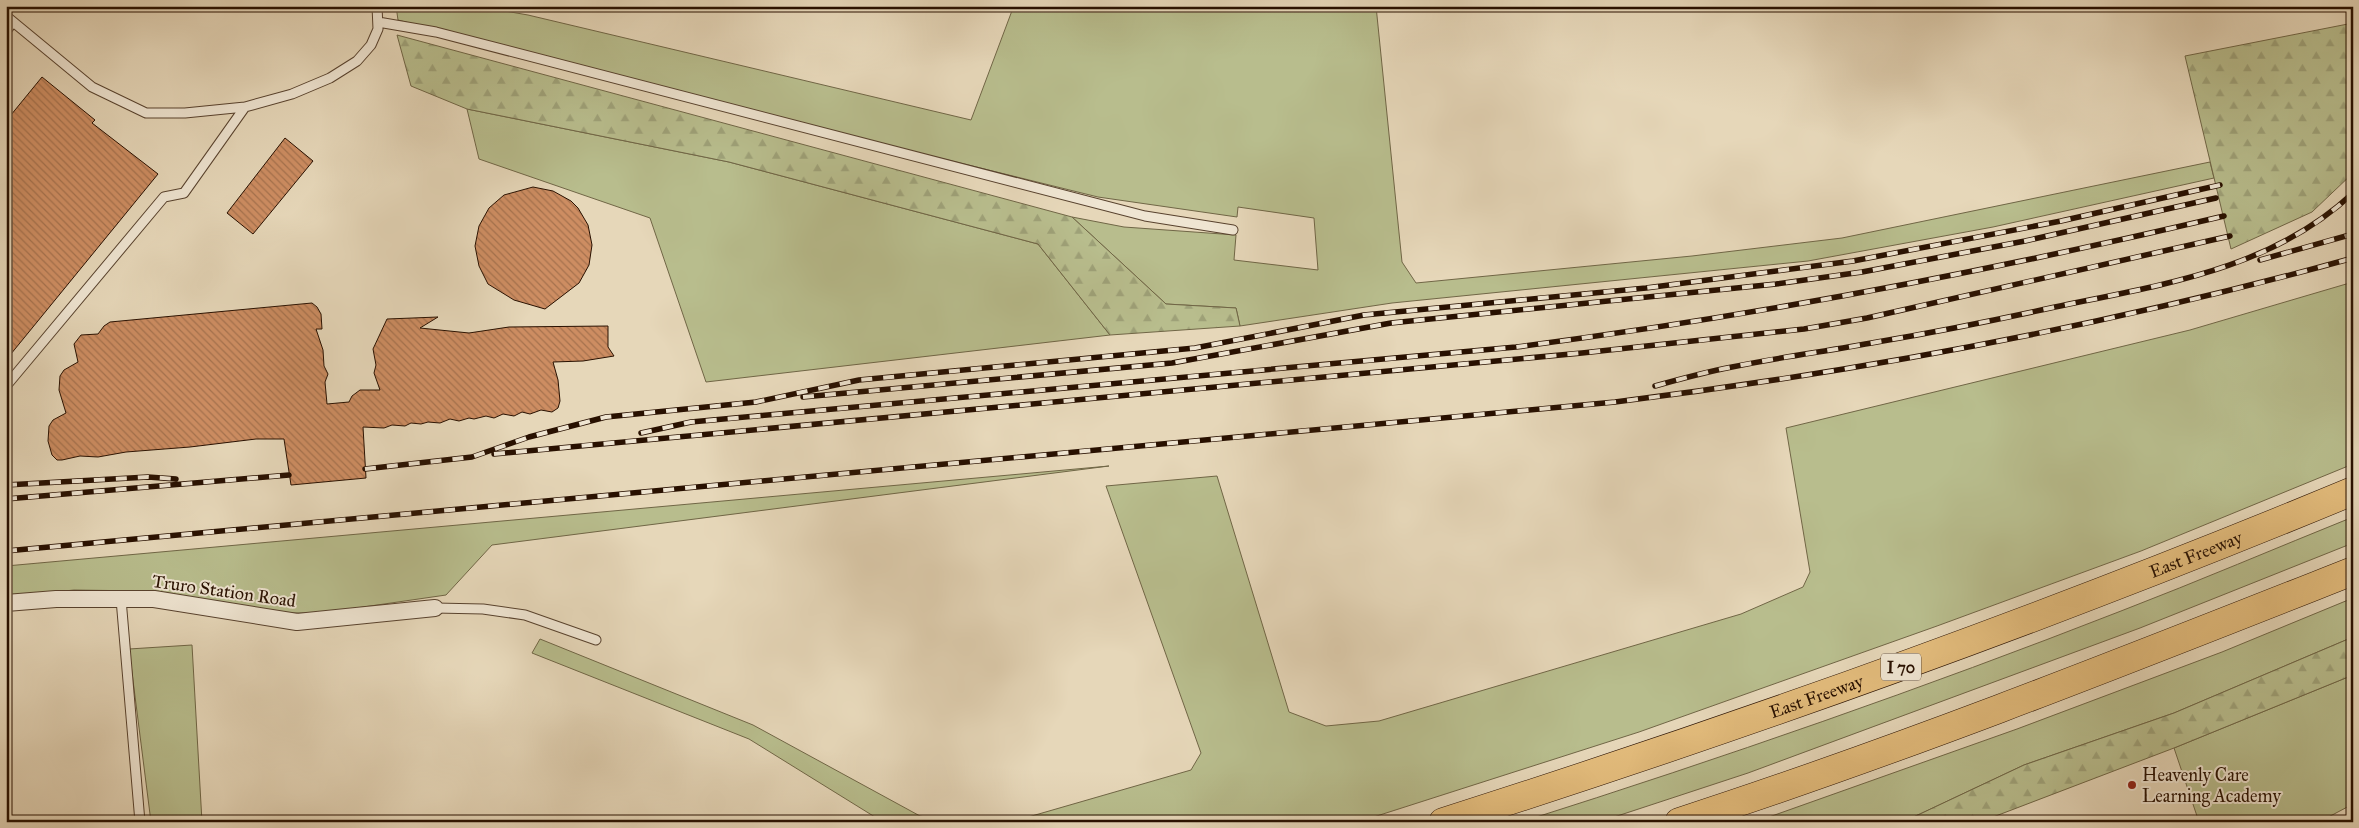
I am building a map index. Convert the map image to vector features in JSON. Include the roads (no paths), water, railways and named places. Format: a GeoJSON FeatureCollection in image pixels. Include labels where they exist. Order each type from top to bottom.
{"type":"FeatureCollection","features":[{"type":"Feature","properties":{"kind":"highway","name":"East Freeway"},"geometry":{"type":"LineString","coordinates":[[1443,822],[1636,761],[1922,659],[2137,579],[2353,491]]}},
{"type":"Feature","properties":{"kind":"highway"},"geometry":{"type":"LineString","coordinates":[[1679,822],[2032,698],[2353,571]]}},
{"type":"Feature","properties":{"kind":"street","name":"Truro Station Road"},"geometry":{"type":"LineString","coordinates":[[6,603],[56,598],[154,599],[297,622],[435,608]]}},
{"type":"Feature","properties":{"kind":"lane"},"geometry":{"type":"LineString","coordinates":[[6,31],[10,19],[92,87],[146,113],[186,113],[245,107],[292,94],[330,78],[350,66],[371,45],[378,29],[377,6]]}},
{"type":"Feature","properties":{"kind":"lane"},"geometry":{"type":"LineString","coordinates":[[378,22],[436,32],[1145,216],[1233,230]]}},
{"type":"Feature","properties":{"kind":"lane"},"geometry":{"type":"LineString","coordinates":[[6,386],[164,197],[184,193],[245,107]]}},
{"type":"Feature","properties":{"kind":"lane"},"geometry":{"type":"LineString","coordinates":[[121,599],[140,822]]}},
{"type":"Feature","properties":{"kind":"lane"},"geometry":{"type":"LineString","coordinates":[[435,608],[483,609],[525,615],[596,640]]}},
{"type":"Feature","properties":{"kind":"railway"},"geometry":{"type":"LineString","coordinates":[[365,469],[472,457],[529,437],[606,417],[756,402],[859,380],[1195,348],[1364,315],[1646,288],[1853,261],[2061,221],[2220,185]]}},
{"type":"Feature","properties":{"kind":"railway"},"geometry":{"type":"LineString","coordinates":[[1655,386],[1732,367],[1944,330],[2174,282],[2213,271],[2287,240],[2321,219],[2353,193]]}},
{"type":"Feature","properties":{"kind":"railway"},"geometry":{"type":"LineString","coordinates":[[803,397],[1172,363],[1391,323],[1776,284],[1862,272],[2025,241],[2216,198]]}},
{"type":"Feature","properties":{"kind":"railway"},"geometry":{"type":"LineString","coordinates":[[641,433],[691,422],[1516,347],[1605,335],[1784,306],[1961,273],[2224,216]]}},
{"type":"Feature","properties":{"kind":"railway"},"geometry":{"type":"LineString","coordinates":[[2260,260],[2353,234]]}},
{"type":"Feature","properties":{"kind":"railway"},"geometry":{"type":"LineString","coordinates":[[494,454],[1582,353],[1804,329],[1867,318],[2230,236]]}},
{"type":"Feature","properties":{"kind":"railway"},"geometry":{"type":"LineString","coordinates":[[6,551],[1615,402],[1801,376],[1987,344],[2171,304],[2353,258]]}},
{"type":"Feature","properties":{"kind":"railway"},"geometry":{"type":"LineString","coordinates":[[6,499],[289,475]]}},
{"type":"Feature","properties":{"kind":"railway"},"geometry":{"type":"LineString","coordinates":[[6,485],[148,477],[176,479]]}},
{"type":"Feature","properties":{"kind":"place","name":"Heavenly Care Learning Academy"},"geometry":{"type":"Point","coordinates":[2132,785]}}]}
